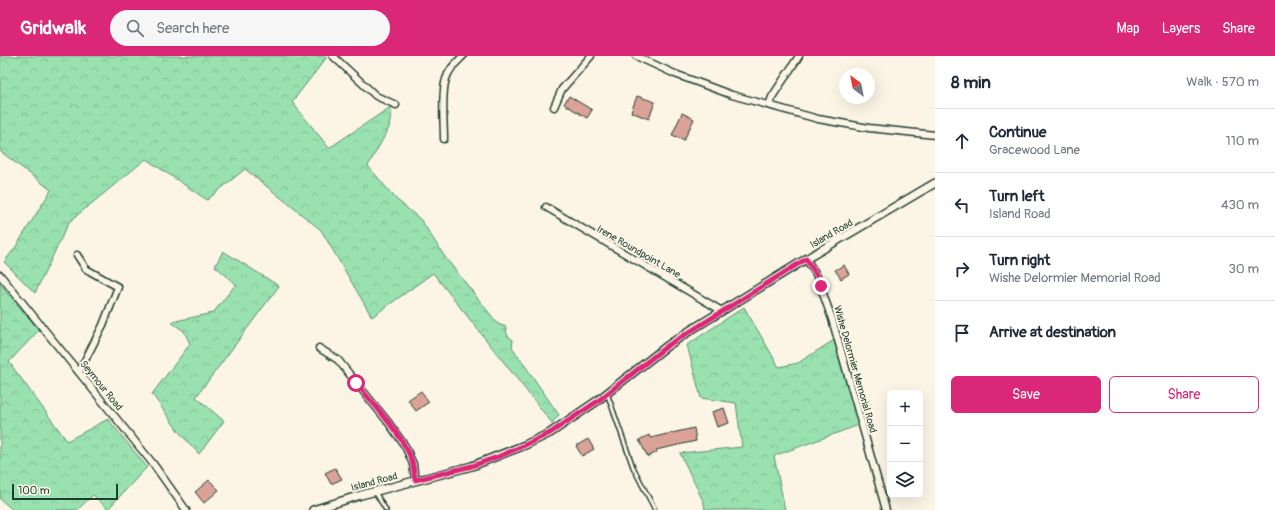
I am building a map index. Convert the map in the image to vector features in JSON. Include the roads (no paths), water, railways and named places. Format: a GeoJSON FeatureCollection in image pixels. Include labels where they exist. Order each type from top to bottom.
{"type":"FeatureCollection","features":[{"type":"Feature","properties":{"kind":"street"},"geometry":{"type":"LineString","coordinates":[[334,56],[376,96],[396,104]]}},
{"type":"Feature","properties":{"kind":"street"},"geometry":{"type":"LineString","coordinates":[[444,139],[443,108],[445,80],[451,68],[463,56]]}},
{"type":"Feature","properties":{"kind":"street"},"geometry":{"type":"LineString","coordinates":[[554,107],[562,89],[591,56]]}},
{"type":"Feature","properties":{"kind":"street"},"geometry":{"type":"LineString","coordinates":[[636,56],[675,74],[732,95],[818,119],[869,128],[935,135]]}},
{"type":"Feature","properties":{"kind":"street"},"geometry":{"type":"LineString","coordinates":[[769,105],[772,97],[799,56]]}},
{"type":"Feature","properties":{"kind":"street","name":"Island Road"},"geometry":{"type":"LineString","coordinates":[[313,510],[415,480],[472,466],[500,456],[550,433],[574,418],[667,346],[806,259],[935,183]]}},
{"type":"Feature","properties":{"kind":"street","name":"Irene Roundpoint Lane"},"geometry":{"type":"LineString","coordinates":[[546,208],[722,311]]}},
{"type":"Feature","properties":{"kind":"street"},"geometry":{"type":"LineString","coordinates":[[77,255],[86,269],[118,287],[103,325],[79,372]]}},
{"type":"Feature","properties":{"kind":"street","name":"Wishe Delormier Memorial Road"},"geometry":{"type":"LineString","coordinates":[[806,259],[816,274],[832,319],[886,510]]}},
{"type":"Feature","properties":{"kind":"street","name":"Seymour Road"},"geometry":{"type":"LineString","coordinates":[[0,275],[154,465],[186,510]]}},
{"type":"Feature","properties":{"kind":"street"},"geometry":{"type":"LineString","coordinates":[[319,348],[338,360],[388,422],[405,446],[413,464],[415,480]]}},
{"type":"Feature","properties":{"kind":"lane"},"geometry":{"type":"LineString","coordinates":[[607,393],[633,467],[655,510]]}},
{"type":"Feature","properties":{"kind":"lane"},"geometry":{"type":"LineString","coordinates":[[375,492],[386,510]]}}]}
